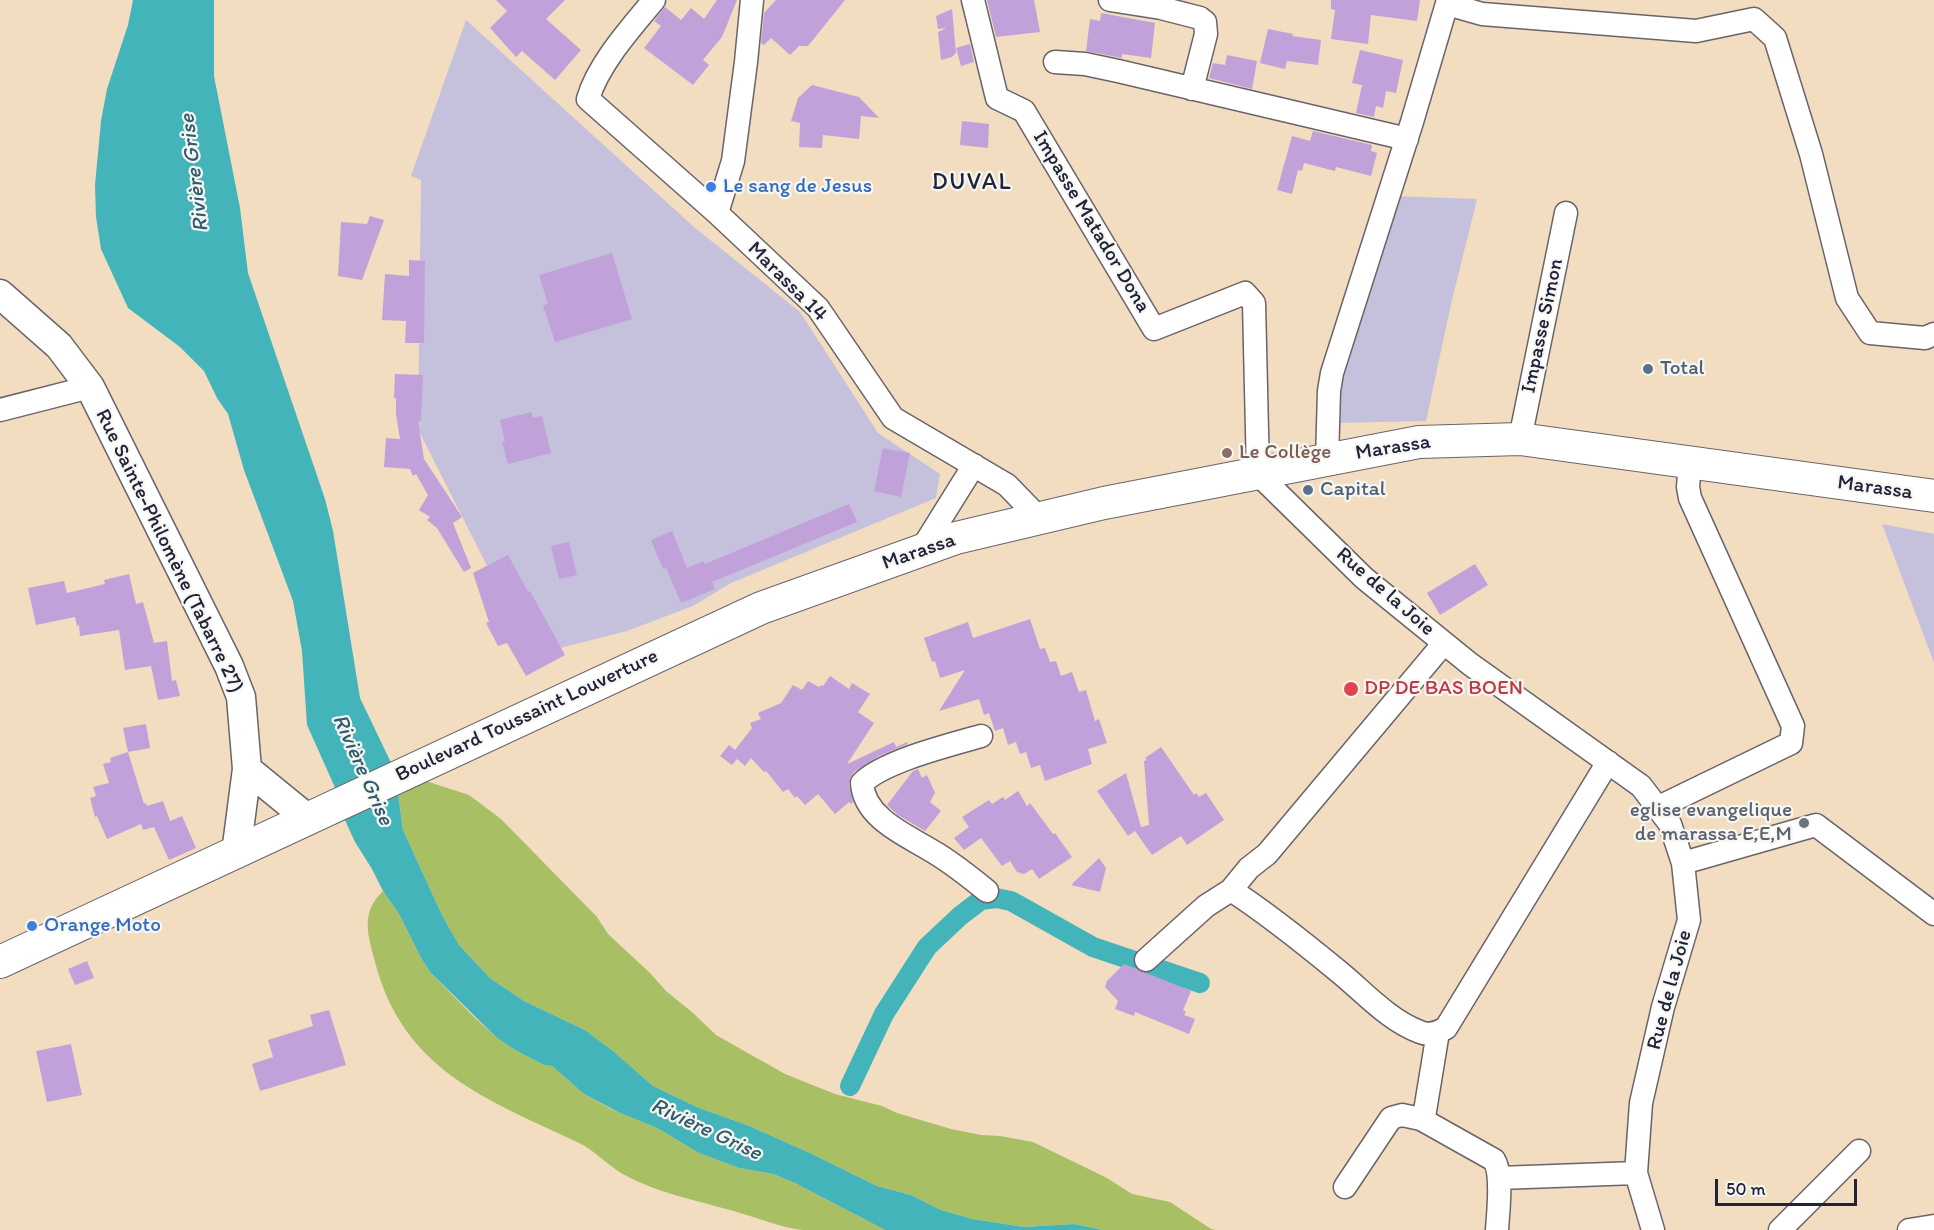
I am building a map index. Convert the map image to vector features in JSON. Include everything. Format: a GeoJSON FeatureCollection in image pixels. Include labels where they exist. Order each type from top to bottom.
{"type":"FeatureCollection","features":[{"type":"Feature","properties":{"kind":"main road","name":"Marassa"},"geometry":{"type":"LineString","coordinates":[[761,608],[956,538],[1039,518],[1419,442],[1520,439],[1934,496]]}},
{"type":"Feature","properties":{"kind":"main road","name":"Boulevard Toussaint Louverture"},"geometry":{"type":"LineString","coordinates":[[0,962],[761,608]]}},
{"type":"Feature","properties":{"kind":"street","name":"Marassa 14"},"geometry":{"type":"LineString","coordinates":[[654,0],[593,82],[588,99],[717,213],[818,308],[893,418],[1007,484],[1039,518]]}},
{"type":"Feature","properties":{"kind":"street"},"geometry":{"type":"LineString","coordinates":[[717,213],[733,161],[752,0]]}},
{"type":"Feature","properties":{"kind":"street","name":"Impasse Matador Dona"},"geometry":{"type":"LineString","coordinates":[[973,0],[997,98],[1024,111],[1154,329],[1245,293],[1254,303],[1258,474]]}},
{"type":"Feature","properties":{"kind":"street"},"geometry":{"type":"LineString","coordinates":[[1110,0],[1161,8],[1200,18],[1205,22],[1206,34],[1192,89]]}},
{"type":"Feature","properties":{"kind":"street"},"geometry":{"type":"LineString","coordinates":[[1327,460],[1329,391],[1332,373],[1448,2],[1482,14],[1696,31],[1754,19],[1775,38],[1811,154],[1847,298],[1870,333],[1924,338],[1934,334]]}},
{"type":"Feature","properties":{"kind":"street"},"geometry":{"type":"LineString","coordinates":[[1055,62],[1085,64],[1118,71],[1407,139]]}},
{"type":"Feature","properties":{"kind":"street","name":"Impasse Simon"},"geometry":{"type":"LineString","coordinates":[[1520,439],[1566,213]]}},
{"type":"Feature","properties":{"kind":"street","name":"Rue Sainte-Philomène (Tabarre 27)"},"geometry":{"type":"LineString","coordinates":[[0,294],[59,346],[90,387],[229,666],[241,697],[247,770],[236,853]]}},
{"type":"Feature","properties":{"kind":"street"},"geometry":{"type":"LineString","coordinates":[[0,410],[90,387]]}},
{"type":"Feature","properties":{"kind":"street"},"geometry":{"type":"LineString","coordinates":[[1657,808],[1791,743],[1793,737],[1793,726],[1690,498],[1688,487],[1690,462]]}},
{"type":"Feature","properties":{"kind":"street"},"geometry":{"type":"LineString","coordinates":[[921,550],[974,465]]}},
{"type":"Feature","properties":{"kind":"street","name":"Rue de la Joie"},"geometry":{"type":"LineString","coordinates":[[1258,474],[1364,578],[1470,664],[1641,786],[1670,824],[1683,863],[1689,920],[1663,1007],[1641,1103],[1636,1173],[1653,1230]]}},
{"type":"Feature","properties":{"kind":"street"},"geometry":{"type":"LineString","coordinates":[[1146,960],[1206,906],[1231,890],[1249,868],[1267,854],[1444,643]]}},
{"type":"Feature","properties":{"kind":"street"},"geometry":{"type":"LineString","coordinates":[[981,736],[933,750],[882,770],[862,783],[863,793],[868,802],[887,824],[957,867],[987,891]]}},
{"type":"Feature","properties":{"kind":"street"},"geometry":{"type":"LineString","coordinates":[[1231,890],[1340,972],[1382,1010],[1419,1032],[1429,1034],[1438,1032],[1446,1028],[1608,762]]}},
{"type":"Feature","properties":{"kind":"street"},"geometry":{"type":"LineString","coordinates":[[247,770],[311,816]]}},
{"type":"Feature","properties":{"kind":"street"},"geometry":{"type":"LineString","coordinates":[[1683,863],[1816,825],[1934,914]]}},
{"type":"Feature","properties":{"kind":"street"},"geometry":{"type":"LineString","coordinates":[[1421,1119],[1425,1111],[1438,1032]]}},
{"type":"Feature","properties":{"kind":"street"},"geometry":{"type":"LineString","coordinates":[[1346,1187],[1391,1118],[1402,1115],[1421,1119],[1494,1160],[1498,1166],[1497,1230]]}},
{"type":"Feature","properties":{"kind":"street"},"geometry":{"type":"LineString","coordinates":[[1780,1230],[1859,1151]]}},
{"type":"Feature","properties":{"kind":"street"},"geometry":{"type":"LineString","coordinates":[[1498,1178],[1636,1173]]}},
{"type":"Feature","properties":{"kind":"street"},"geometry":{"type":"LineString","coordinates":[[1909,1230],[1934,1226]]}},
{"type":"Feature","properties":{"kind":"shaded area"},"geometry":{"type":"Polygon","coordinates":[[[466,20],[694,227],[800,312],[878,433],[940,474],[936,498],[731,583],[693,606],[627,631],[532,655],[418,429],[421,180],[411,176],[466,20]]]}},
{"type":"Feature","properties":{"kind":"shaded area"},"geometry":{"type":"Polygon","coordinates":[[[1393,196],[1477,199],[1451,304],[1426,421],[1335,423],[1337,375],[1393,196]]]}},
{"type":"Feature","properties":{"kind":"shaded area"},"geometry":{"type":"Polygon","coordinates":[[[1882,524],[1934,534],[1934,663],[1882,524]]]}},
{"type":"Feature","properties":{"kind":"green space"},"geometry":{"type":"Polygon","coordinates":[[[395,771],[469,795],[501,819],[597,917],[608,934],[666,991],[716,1035],[785,1074],[835,1094],[882,1106],[897,1113],[951,1129],[1033,1142],[1107,1178],[1132,1194],[1170,1202],[1216,1230],[1103,1230],[1074,1224],[1024,1227],[973,1219],[941,1210],[911,1195],[877,1186],[810,1153],[747,1125],[699,1108],[653,1086],[585,1030],[524,1001],[490,978],[459,945],[442,915],[403,830],[395,771]]]}},
{"type":"Feature","properties":{"kind":"green space"},"geometry":{"type":"Polygon","coordinates":[[[383,891],[399,914],[430,972],[497,1038],[544,1065],[552,1066],[584,1094],[611,1109],[657,1128],[699,1153],[739,1168],[773,1174],[795,1183],[885,1230],[795,1229],[663,1191],[634,1180],[583,1145],[480,1095],[427,1055],[406,1030],[388,999],[368,933],[371,908],[383,891]]]}},
{"type":"Feature","properties":{"kind":"water","name":"Rivière Grise"},"geometry":{"type":"Polygon","coordinates":[[[133,0],[214,0],[214,76],[240,208],[248,273],[325,499],[333,531],[360,698],[395,771],[403,830],[442,915],[459,945],[490,978],[524,1001],[585,1030],[653,1086],[699,1108],[747,1125],[877,1186],[911,1195],[941,1210],[973,1219],[1024,1227],[1074,1224],[1103,1230],[885,1230],[795,1183],[773,1174],[739,1168],[699,1153],[657,1128],[618,1112],[584,1094],[552,1066],[544,1065],[497,1038],[430,972],[399,914],[355,842],[344,818],[337,792],[307,725],[302,651],[293,601],[244,470],[228,414],[217,398],[204,371],[180,347],[128,308],[101,249],[96,217],[95,185],[101,121],[107,89],[128,25],[133,0]]]}},
{"type":"Feature","properties":{"kind":"building"},"geometry":{"type":"Polygon","coordinates":[[[496,0],[565,0],[546,19],[581,50],[555,80],[522,51],[516,57],[490,28],[507,11],[496,0]]]}},
{"type":"Feature","properties":{"kind":"building"},"geometry":{"type":"Polygon","coordinates":[[[717,0],[737,0],[722,37],[703,60],[709,65],[693,85],[644,48],[661,26],[654,21],[665,7],[681,20],[691,8],[704,19],[717,0]]]}},
{"type":"Feature","properties":{"kind":"building"},"geometry":{"type":"Polygon","coordinates":[[[776,0],[845,0],[808,46],[799,46],[790,55],[771,38],[764,45],[761,43],[764,13],[776,0]]]}},
{"type":"Feature","properties":{"kind":"building"},"geometry":{"type":"Polygon","coordinates":[[[987,0],[1034,0],[1040,32],[996,37],[987,0]]]}},
{"type":"Feature","properties":{"kind":"building"},"geometry":{"type":"Polygon","coordinates":[[[1331,0],[1420,0],[1417,21],[1371,15],[1368,44],[1331,39],[1335,10],[1331,9],[1331,0]]]}},
{"type":"Feature","properties":{"kind":"building"},"geometry":{"type":"Polygon","coordinates":[[[952,9],[956,53],[952,57],[941,60],[938,32],[946,28],[938,29],[936,16],[952,9]]]}},
{"type":"Feature","properties":{"kind":"building"},"geometry":{"type":"Polygon","coordinates":[[[1101,13],[1155,23],[1151,58],[1122,54],[1122,58],[1086,51],[1090,19],[1100,21],[1101,13]]]}},
{"type":"Feature","properties":{"kind":"building"},"geometry":{"type":"Polygon","coordinates":[[[1268,29],[1293,34],[1292,36],[1321,40],[1318,65],[1287,61],[1285,69],[1260,63],[1268,29]]]}},
{"type":"Feature","properties":{"kind":"building"},"geometry":{"type":"Polygon","coordinates":[[[970,44],[974,62],[961,66],[956,48],[970,44]]]}},
{"type":"Feature","properties":{"kind":"building"},"geometry":{"type":"Polygon","coordinates":[[[1360,50],[1403,60],[1396,93],[1386,91],[1383,108],[1376,106],[1374,117],[1356,113],[1362,85],[1352,83],[1360,50]]]}},
{"type":"Feature","properties":{"kind":"building"},"geometry":{"type":"Polygon","coordinates":[[[1227,55],[1257,61],[1252,89],[1209,78],[1213,63],[1225,65],[1227,55]]]}},
{"type":"Feature","properties":{"kind":"building"},"geometry":{"type":"Polygon","coordinates":[[[812,85],[859,97],[879,118],[861,116],[859,139],[823,135],[822,148],[799,147],[800,123],[791,121],[798,98],[812,85]]]}},
{"type":"Feature","properties":{"kind":"building"},"geometry":{"type":"Polygon","coordinates":[[[962,121],[989,124],[988,148],[960,145],[962,121]]]}},
{"type":"Feature","properties":{"kind":"building"},"geometry":{"type":"Polygon","coordinates":[[[1313,131],[1372,145],[1371,151],[1377,153],[1371,176],[1336,167],[1335,171],[1304,163],[1302,171],[1298,170],[1292,194],[1277,190],[1292,136],[1310,141],[1313,131]]]}},
{"type":"Feature","properties":{"kind":"building"},"geometry":{"type":"Polygon","coordinates":[[[370,216],[384,220],[362,280],[338,276],[341,222],[367,224],[370,216]]]}},
{"type":"Feature","properties":{"kind":"building"},"geometry":{"type":"Polygon","coordinates":[[[612,253],[632,319],[555,342],[543,305],[548,304],[539,275],[612,253]]]}},
{"type":"Feature","properties":{"kind":"building"},"geometry":{"type":"Polygon","coordinates":[[[409,260],[425,261],[424,343],[405,343],[406,321],[382,320],[385,274],[409,276],[409,260]]]}},
{"type":"Feature","properties":{"kind":"building"},"geometry":{"type":"Polygon","coordinates":[[[395,374],[423,375],[421,421],[418,421],[424,459],[462,517],[453,523],[471,568],[464,572],[437,528],[427,520],[430,517],[419,510],[428,495],[416,474],[413,476],[410,469],[384,467],[386,438],[400,439],[396,398],[394,398],[395,374]]]}},
{"type":"Feature","properties":{"kind":"building"},"geometry":{"type":"Polygon","coordinates":[[[531,412],[533,418],[542,416],[551,453],[508,464],[502,442],[505,442],[500,420],[531,412]]]}},
{"type":"Feature","properties":{"kind":"building"},"geometry":{"type":"Polygon","coordinates":[[[883,448],[910,453],[901,497],[874,491],[883,448]]]}},
{"type":"Feature","properties":{"kind":"building"},"geometry":{"type":"Polygon","coordinates":[[[849,504],[857,522],[712,582],[715,589],[681,603],[651,540],[672,531],[687,568],[703,561],[705,564],[849,504]]]}},
{"type":"Feature","properties":{"kind":"building"},"geometry":{"type":"Polygon","coordinates":[[[569,542],[577,575],[559,579],[551,546],[569,542]]]}},
{"type":"Feature","properties":{"kind":"building"},"geometry":{"type":"Polygon","coordinates":[[[508,555],[565,655],[526,676],[507,643],[498,646],[486,623],[489,622],[473,573],[508,555]]]}},
{"type":"Feature","properties":{"kind":"building"},"geometry":{"type":"Polygon","coordinates":[[[1475,564],[1488,585],[1440,615],[1427,593],[1475,564]]]}},
{"type":"Feature","properties":{"kind":"building"},"geometry":{"type":"Polygon","coordinates":[[[129,574],[136,604],[143,602],[154,643],[167,641],[172,681],[176,680],[180,696],[158,700],[151,666],[125,670],[119,630],[80,636],[79,625],[77,626],[75,617],[36,625],[28,588],[64,581],[67,593],[105,584],[104,580],[129,574]]]}},
{"type":"Feature","properties":{"kind":"building"},"geometry":{"type":"Polygon","coordinates":[[[1030,619],[1040,649],[1045,648],[1050,662],[1056,661],[1061,676],[1072,672],[1079,692],[1086,690],[1095,721],[1099,719],[1107,743],[1088,749],[1092,764],[1045,781],[1040,765],[1031,768],[1026,752],[1020,754],[1016,742],[1008,745],[1003,728],[995,731],[989,713],[984,715],[979,699],[939,711],[965,670],[940,678],[924,638],[968,622],[973,638],[1030,619]]]}},
{"type":"Feature","properties":{"kind":"building"},"geometry":{"type":"Polygon","coordinates":[[[830,676],[849,689],[852,683],[870,694],[858,712],[874,723],[847,764],[894,742],[896,747],[907,742],[908,744],[879,756],[854,772],[849,785],[853,802],[851,804],[849,802],[835,814],[818,794],[805,805],[788,789],[783,792],[766,771],[764,772],[751,758],[745,766],[737,759],[732,765],[720,756],[729,745],[735,750],[752,728],[750,723],[761,719],[758,713],[781,703],[793,685],[802,690],[808,681],[819,687],[823,686],[830,676]]]}},
{"type":"Feature","properties":{"kind":"building"},"geometry":{"type":"Polygon","coordinates":[[[146,724],[150,748],[128,752],[123,728],[146,724]]]}},
{"type":"Feature","properties":{"kind":"building"},"geometry":{"type":"Polygon","coordinates":[[[1161,747],[1194,795],[1196,793],[1199,797],[1206,793],[1224,820],[1187,845],[1181,836],[1152,855],[1135,831],[1128,836],[1097,791],[1126,773],[1141,827],[1149,825],[1144,761],[1161,747]]]}},
{"type":"Feature","properties":{"kind":"building"},"geometry":{"type":"Polygon","coordinates":[[[128,752],[144,804],[146,803],[147,806],[163,801],[170,821],[182,816],[196,848],[169,860],[154,827],[143,830],[141,824],[107,839],[97,816],[95,817],[90,798],[96,796],[93,787],[109,783],[103,764],[111,762],[110,758],[128,752]]]}},
{"type":"Feature","properties":{"kind":"building"},"geometry":{"type":"Polygon","coordinates":[[[918,769],[922,778],[927,775],[935,793],[930,802],[941,811],[925,831],[898,815],[887,805],[913,771],[918,769]]]}},
{"type":"Feature","properties":{"kind":"building"},"geometry":{"type":"Polygon","coordinates":[[[1018,791],[1027,806],[1030,803],[1072,857],[1039,879],[1032,869],[1024,874],[1017,872],[1010,861],[1002,866],[981,838],[964,850],[954,838],[969,827],[962,817],[989,800],[992,804],[1003,797],[1005,800],[1018,791]]]}},
{"type":"Feature","properties":{"kind":"building"},"geometry":{"type":"Polygon","coordinates":[[[1099,858],[1106,868],[1100,892],[1071,885],[1099,858]]]}},
{"type":"Feature","properties":{"kind":"building"},"geometry":{"type":"Polygon","coordinates":[[[87,961],[94,978],[75,985],[68,969],[87,961]]]}},
{"type":"Feature","properties":{"kind":"building"},"geometry":{"type":"Polygon","coordinates":[[[1124,964],[1191,991],[1183,1010],[1186,1012],[1184,1015],[1195,1019],[1189,1034],[1135,1012],[1134,1016],[1115,1009],[1118,1001],[1105,987],[1107,981],[1124,964]]]}},
{"type":"Feature","properties":{"kind":"building"},"geometry":{"type":"Polygon","coordinates":[[[329,1010],[346,1065],[260,1091],[252,1064],[273,1057],[268,1040],[313,1026],[310,1015],[329,1010]]]}},
{"type":"Feature","properties":{"kind":"building"},"geometry":{"type":"Polygon","coordinates":[[[71,1044],[82,1095],[47,1102],[36,1051],[71,1044]]]}},
{"type":"Feature","properties":{"kind":"waterway"},"geometry":{"type":"LineString","coordinates":[[850,1086],[884,1014],[927,947],[981,900],[996,898],[1011,901],[1093,947],[1200,983]]}},
{"type":"Feature","properties":{"kind":"place","name":"Le sang de Jesus"},"geometry":{"type":"Point","coordinates":[711,187]}},
{"type":"Feature","properties":{"kind":"place","name":"Total"},"geometry":{"type":"Point","coordinates":[1648,369]}},
{"type":"Feature","properties":{"kind":"place","name":"Le Collège"},"geometry":{"type":"Point","coordinates":[1227,453]}},
{"type":"Feature","properties":{"kind":"place","name":"Capital"},"geometry":{"type":"Point","coordinates":[1308,490]}},
{"type":"Feature","properties":{"kind":"place","name":"DP DE BAS BOEN"},"geometry":{"type":"Point","coordinates":[1351,689]}},
{"type":"Feature","properties":{"kind":"place","name":"eglise evangelique de marassa E,E,M"},"geometry":{"type":"Point","coordinates":[1804,823]}},
{"type":"Feature","properties":{"kind":"place","name":"Orange Moto"},"geometry":{"type":"Point","coordinates":[32,926]}},
{"type":"Feature","properties":{"kind":"district","name":"DUVAL"},"geometry":{"type":"Point","coordinates":[972,183]}}]}
